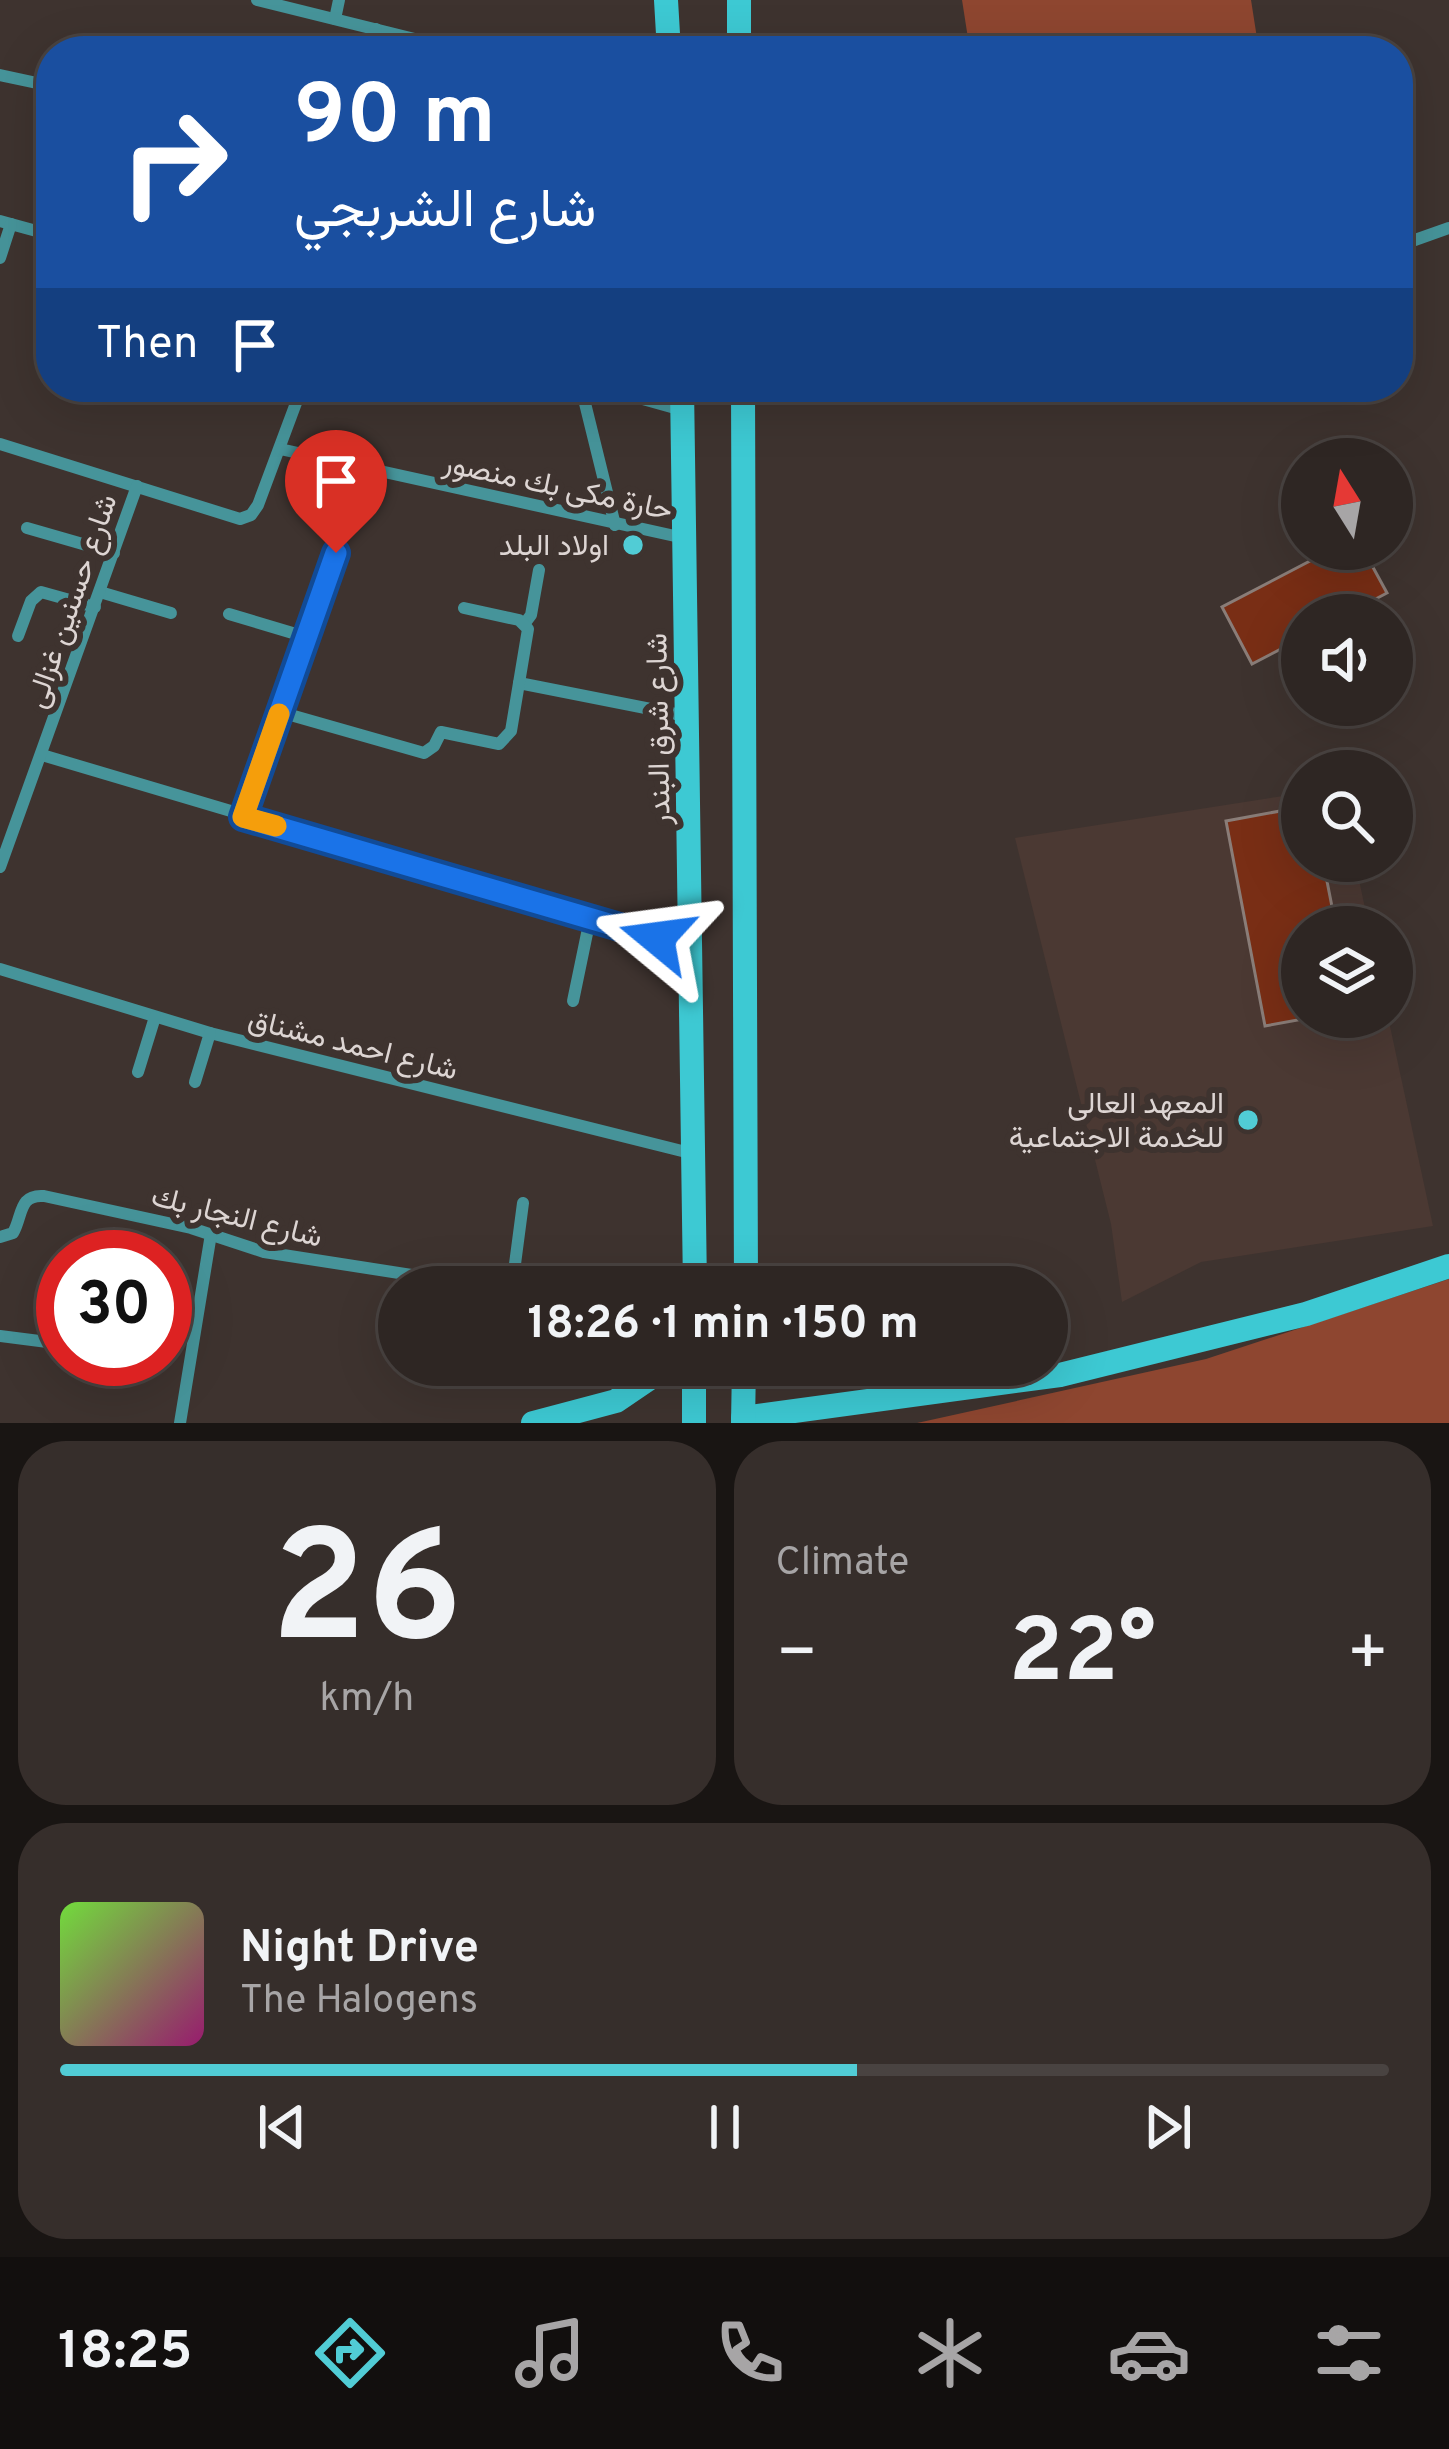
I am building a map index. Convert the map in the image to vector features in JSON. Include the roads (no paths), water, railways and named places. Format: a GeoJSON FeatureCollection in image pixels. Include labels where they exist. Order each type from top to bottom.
{"type":"FeatureCollection","features":[{"type":"Feature","properties":{"kind":"main road"},"geometry":{"type":"LineString","coordinates":[[666,0],[668,36]]}},
{"type":"Feature","properties":{"kind":"main road"},"geometry":{"type":"LineString","coordinates":[[739,0],[739,36]]}},
{"type":"Feature","properties":{"kind":"main road","name":"شارع شرق البندر"},"geometry":{"type":"LineString","coordinates":[[683,402],[695,1266]]}},
{"type":"Feature","properties":{"kind":"main road"},"geometry":{"type":"LineString","coordinates":[[742,402],[746,1266]]}},
{"type":"Feature","properties":{"kind":"main road"},"geometry":{"type":"LineString","coordinates":[[744,1386],[743,1420],[1060,1376],[1306,1314],[1449,1266]]}},
{"type":"Feature","properties":{"kind":"main road"},"geometry":{"type":"LineString","coordinates":[[533,1423],[616,1401],[638,1386]]}},
{"type":"Feature","properties":{"kind":"main road"},"geometry":{"type":"LineString","coordinates":[[694,1386],[694,1423]]}},
{"type":"Feature","properties":{"kind":"street"},"geometry":{"type":"LineString","coordinates":[[257,0],[404,36]]}},
{"type":"Feature","properties":{"kind":"street"},"geometry":{"type":"LineString","coordinates":[[335,19],[339,0]]}},
{"type":"Feature","properties":{"kind":"street"},"geometry":{"type":"LineString","coordinates":[[374,36],[376,29]]}},
{"type":"Feature","properties":{"kind":"street"},"geometry":{"type":"LineString","coordinates":[[0,75],[36,83]]}},
{"type":"Feature","properties":{"kind":"street"},"geometry":{"type":"LineString","coordinates":[[0,258],[6,222],[36,231]]}},
{"type":"Feature","properties":{"kind":"street"},"geometry":{"type":"LineString","coordinates":[[1413,241],[1449,229]]}},
{"type":"Feature","properties":{"kind":"street"},"geometry":{"type":"LineString","coordinates":[[0,444],[240,519],[258,505],[297,402]]}},
{"type":"Feature","properties":{"kind":"street"},"geometry":{"type":"LineString","coordinates":[[585,402],[615,525]]}},
{"type":"Feature","properties":{"kind":"street","name":"حارة مكى بك منصور"},"geometry":{"type":"LineString","coordinates":[[280,449],[686,538]]}},
{"type":"Feature","properties":{"kind":"street"},"geometry":{"type":"LineString","coordinates":[[243,817],[366,468]]}},
{"type":"Feature","properties":{"kind":"street","name":"شارع حسنين غزالى"},"geometry":{"type":"LineString","coordinates":[[0,867],[137,486]]}},
{"type":"Feature","properties":{"kind":"street"},"geometry":{"type":"LineString","coordinates":[[27,528],[114,553]]}},
{"type":"Feature","properties":{"kind":"street"},"geometry":{"type":"LineString","coordinates":[[525,623],[531,615],[538,571]]}},
{"type":"Feature","properties":{"kind":"street"},"geometry":{"type":"LineString","coordinates":[[18,636],[31,601],[41,592],[95,607]]}},
{"type":"Feature","properties":{"kind":"street"},"geometry":{"type":"LineString","coordinates":[[100,592],[171,613]]}},
{"type":"Feature","properties":{"kind":"street"},"geometry":{"type":"LineString","coordinates":[[464,608],[525,623]]}},
{"type":"Feature","properties":{"kind":"street"},"geometry":{"type":"LineString","coordinates":[[229,614],[306,638]]}},
{"type":"Feature","properties":{"kind":"street"},"geometry":{"type":"LineString","coordinates":[[280,712],[424,753],[441,732],[500,744],[511,731],[528,635],[525,623]]}},
{"type":"Feature","properties":{"kind":"street"},"geometry":{"type":"LineString","coordinates":[[519,683],[687,716]]}},
{"type":"Feature","properties":{"kind":"street"},"geometry":{"type":"LineString","coordinates":[[42,755],[691,947]]}},
{"type":"Feature","properties":{"kind":"street"},"geometry":{"type":"LineString","coordinates":[[573,1001],[590,919]]}},
{"type":"Feature","properties":{"kind":"street","name":"شارع احمد مشناق"},"geometry":{"type":"LineString","coordinates":[[0,969],[210,1033],[696,1155]]}},
{"type":"Feature","properties":{"kind":"street"},"geometry":{"type":"LineString","coordinates":[[138,1072],[155,1017]]}},
{"type":"Feature","properties":{"kind":"street"},"geometry":{"type":"LineString","coordinates":[[195,1082],[210,1033]]}},
{"type":"Feature","properties":{"kind":"street","name":"شارع النجار بك"},"geometry":{"type":"LineString","coordinates":[[0,1237],[13,1233],[23,1203],[37,1195],[211,1234],[279,1255],[378,1270]]}},
{"type":"Feature","properties":{"kind":"street"},"geometry":{"type":"LineString","coordinates":[[515,1266],[523,1203]]}},
{"type":"Feature","properties":{"kind":"street"},"geometry":{"type":"LineString","coordinates":[[180,1423],[211,1234]]}},
{"type":"Feature","properties":{"kind":"street"},"geometry":{"type":"LineString","coordinates":[[0,1336],[36,1341]]}},
{"type":"Feature","properties":{"kind":"place","name":"اولاد البلد"},"geometry":{"type":"Point","coordinates":[633,545]}},
{"type":"Feature","properties":{"kind":"place","name":"المعهد العالى للخدمة الاجتماعية"},"geometry":{"type":"Point","coordinates":[1248,1120]}}]}
